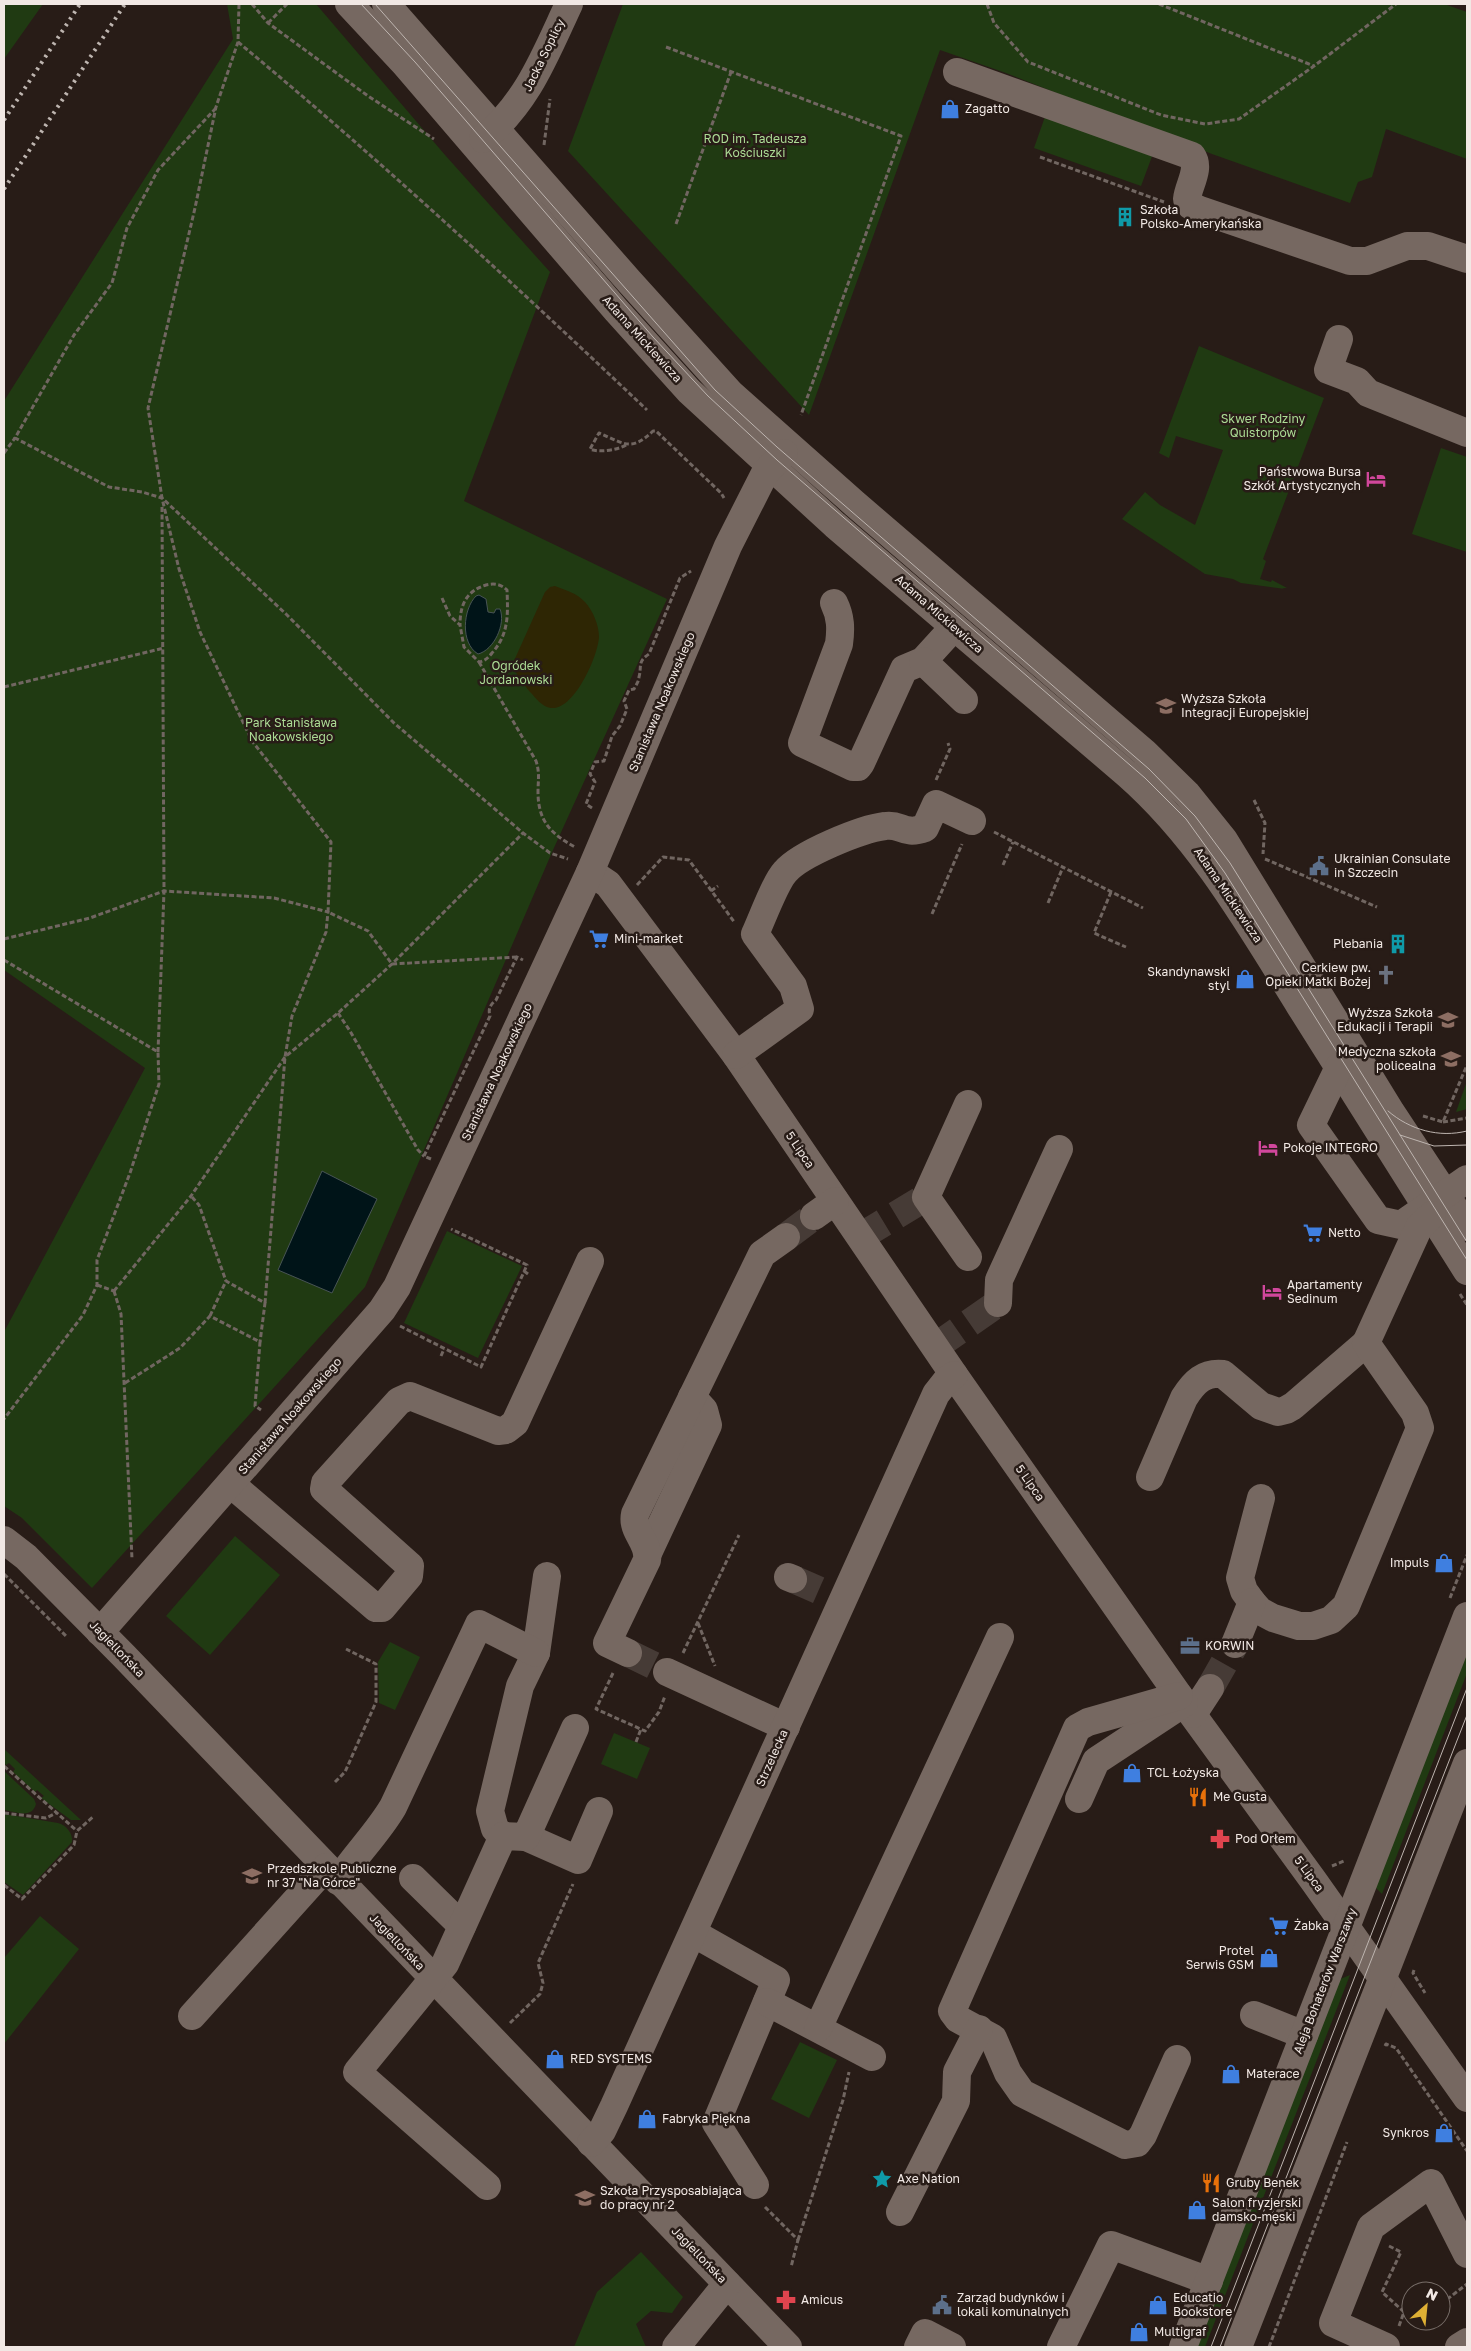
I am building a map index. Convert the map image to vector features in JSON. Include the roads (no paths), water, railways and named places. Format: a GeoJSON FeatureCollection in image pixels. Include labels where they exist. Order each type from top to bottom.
{"type":"FeatureCollection","features":[{"type":"Feature","properties":{"kind":"street","name":"Adama Mickiewicza"},"geometry":{"type":"LineString","coordinates":[[349,4],[404,63],[669,370],[712,413],[954,627],[1134,780],[1178,825],[1207,861],[1339,1067],[1467,1227]]}},
{"type":"Feature","properties":{"kind":"street","name":"Adama Mickiewicza"},"geometry":{"type":"LineString","coordinates":[[386,4],[710,372],[747,409],[1144,752],[1187,794],[1228,847],[1443,1198],[1467,1271]]}},
{"type":"Feature","properties":{"kind":"street","name":"Jacka Soplicy"},"geometry":{"type":"LineString","coordinates":[[474,146],[496,128],[513,110],[528,89],[569,4]]}},
{"type":"Feature","properties":{"kind":"street"},"geometry":{"type":"LineString","coordinates":[[957,72],[1192,156],[1196,161],[1196,168],[1187,191],[1187,199],[1191,206],[1200,210],[1350,261],[1366,261],[1407,246],[1428,246],[1467,259]]}},
{"type":"Feature","properties":{"kind":"street"},"geometry":{"type":"LineString","coordinates":[[1339,339],[1328,370],[1357,381],[1368,393],[1467,433]]}},
{"type":"Feature","properties":{"kind":"street","name":"Stanisława Noakowskiego"},"geometry":{"type":"LineString","coordinates":[[100,1632],[388,1302],[397,1287],[452,1169],[584,860],[728,546],[749,503],[771,467],[790,446]]}},
{"type":"Feature","properties":{"kind":"street"},"geometry":{"type":"LineString","coordinates":[[834,603],[839,614],[841,628],[839,644],[803,738],[805,745],[853,767],[858,767],[904,669],[923,661],[954,627]]}},
{"type":"Feature","properties":{"kind":"street"},"geometry":{"type":"LineString","coordinates":[[923,661],[964,700]]}},
{"type":"Feature","properties":{"kind":"street"},"geometry":{"type":"LineString","coordinates":[[736,1056],[800,1009],[793,986],[755,934],[784,873],[795,863],[856,833],[887,825],[913,832],[925,828],[936,804],[972,821]]}},
{"type":"Feature","properties":{"kind":"street","name":"5 Lipca"},"geometry":{"type":"LineString","coordinates":[[584,860],[608,884],[736,1056],[825,1209],[954,1375],[1185,1704],[1346,1926],[1467,2098]]}},
{"type":"Feature","properties":{"kind":"street"},"geometry":{"type":"LineString","coordinates":[[1339,1067],[1311,1125],[1378,1220],[1401,1224],[1443,1198]]}},
{"type":"Feature","properties":{"kind":"street"},"geometry":{"type":"LineString","coordinates":[[968,1104],[926,1197],[968,1257]]}},
{"type":"Feature","properties":{"kind":"street"},"geometry":{"type":"LineString","coordinates":[[998,1303],[999,1280],[1058,1149]]}},
{"type":"Feature","properties":{"kind":"street"},"geometry":{"type":"LineString","coordinates":[[1150,1477],[1184,1398],[1190,1387],[1206,1374],[1223,1374],[1261,1406],[1278,1412],[1293,1406],[1366,1343],[1419,1226],[1443,1198]]}},
{"type":"Feature","properties":{"kind":"street"},"geometry":{"type":"LineString","coordinates":[[626,1652],[607,1643],[647,1560],[647,1546],[635,1527],[635,1514],[762,1254],[786,1237]]}},
{"type":"Feature","properties":{"kind":"street"},"geometry":{"type":"LineString","coordinates":[[231,1484],[376,1608],[382,1608],[409,1576],[410,1566],[324,1489],[325,1483],[399,1401],[410,1396],[498,1431],[506,1430],[515,1423],[590,1260]]}},
{"type":"Feature","properties":{"kind":"street"},"geometry":{"type":"LineString","coordinates":[[1261,1498],[1240,1578],[1244,1591],[1260,1610],[1273,1618],[1299,1626],[1313,1626],[1331,1620],[1346,1606],[1420,1428],[1415,1413],[1366,1343]]}},
{"type":"Feature","properties":{"kind":"street","name":"Strzelecka"},"geometry":{"type":"LineString","coordinates":[[591,2143],[605,2126],[786,1727],[834,1597],[936,1394],[947,1380],[954,1375]]}},
{"type":"Feature","properties":{"kind":"street","name":"Jagiellońska"},"geometry":{"type":"LineString","coordinates":[[4,1540],[26,1557],[100,1632],[788,2347]]}},
{"type":"Feature","properties":{"kind":"street"},"geometry":{"type":"LineString","coordinates":[[547,1576],[536,1653],[520,1686],[490,1811],[495,1829],[578,1860],[599,1811]]}},
{"type":"Feature","properties":{"kind":"street"},"geometry":{"type":"LineString","coordinates":[[1235,1644],[1252,1602]]}},
{"type":"Feature","properties":{"kind":"street","name":"Aleja Bohaterów Warszawy"},"geometry":{"type":"LineString","coordinates":[[1183,2347],[1346,1926],[1458,1607]]}},
{"type":"Feature","properties":{"kind":"street"},"geometry":{"type":"LineString","coordinates":[[192,2016],[332,1874],[347,1867],[381,1827],[393,1807],[478,1624],[536,1653]]}},
{"type":"Feature","properties":{"kind":"street"},"geometry":{"type":"LineString","coordinates":[[818,2028],[1000,1637]]}},
{"type":"Feature","properties":{"kind":"street"},"geometry":{"type":"LineString","coordinates":[[674,1668],[786,1727]]}},
{"type":"Feature","properties":{"kind":"street"},"geometry":{"type":"LineString","coordinates":[[1079,1800],[1096,1761],[1210,1688]]}},
{"type":"Feature","properties":{"kind":"street"},"geometry":{"type":"LineString","coordinates":[[1177,2059],[1143,2135],[1137,2143],[1125,2145],[1022,2093],[1008,2074],[995,2040],[955,2016],[953,2005],[1077,1728],[1088,1722],[1185,1704]]}},
{"type":"Feature","properties":{"kind":"street"},"geometry":{"type":"LineString","coordinates":[[487,2186],[357,2072],[444,1964],[462,1926],[515,1837],[575,1728]]}},
{"type":"Feature","properties":{"kind":"street"},"geometry":{"type":"LineString","coordinates":[[1372,2044],[1383,1979],[1467,1763]]}},
{"type":"Feature","properties":{"kind":"street"},"geometry":{"type":"LineString","coordinates":[[413,1878],[462,1926]]}},
{"type":"Feature","properties":{"kind":"street"},"geometry":{"type":"LineString","coordinates":[[692,1934],[776,1980],[716,2123],[755,2185]]}},
{"type":"Feature","properties":{"kind":"street"},"geometry":{"type":"LineString","coordinates":[[767,2002],[864,2052]]}},
{"type":"Feature","properties":{"kind":"street"},"geometry":{"type":"LineString","coordinates":[[1254,2015],[1304,2035]]}},
{"type":"Feature","properties":{"kind":"street"},"geometry":{"type":"LineString","coordinates":[[1238,2347],[1372,2044],[1378,2020],[1397,2015],[1412,2020]]}},
{"type":"Feature","properties":{"kind":"street"},"geometry":{"type":"LineString","coordinates":[[900,2212],[956,2101],[957,2072],[979,2029]]}},
{"type":"Feature","properties":{"kind":"street"},"geometry":{"type":"LineString","coordinates":[[1386,2347],[1333,2323],[1371,2227],[1431,2183],[1467,2254]]}},
{"type":"Feature","properties":{"kind":"street"},"geometry":{"type":"LineString","coordinates":[[1061,2347],[1111,2245],[1209,2281]]}},
{"type":"Feature","properties":{"kind":"street"},"geometry":{"type":"LineString","coordinates":[[676,2347],[727,2284]]}},
{"type":"Feature","properties":{"kind":"street"},"geometry":{"type":"LineString","coordinates":[[918,2347],[925,2333],[952,2347]]}},
{"type":"Feature","properties":{"kind":"street"},"geometry":{"type":"LineString","coordinates":[[1459,2347],[1467,2342]]}},
{"type":"Feature","properties":{"kind":"tunnel"},"geometry":{"type":"LineString","coordinates":[[860,1237],[926,1197]]}},
{"type":"Feature","properties":{"kind":"tunnel"},"geometry":{"type":"LineString","coordinates":[[786,1237],[814,1216]]}},
{"type":"Feature","properties":{"kind":"tunnel"},"geometry":{"type":"LineString","coordinates":[[935,1347],[998,1303]]}},
{"type":"Feature","properties":{"kind":"tunnel"},"geometry":{"type":"LineString","coordinates":[[793,1579],[825,1593]]}},
{"type":"Feature","properties":{"kind":"tunnel"},"geometry":{"type":"LineString","coordinates":[[1210,1688],[1235,1644]]}},
{"type":"Feature","properties":{"kind":"tunnel"},"geometry":{"type":"LineString","coordinates":[[628,1653],[667,1672]]}},
{"type":"Feature","properties":{"kind":"tram line"},"geometry":{"type":"LineString","coordinates":[[361,4],[415,62],[653,337],[708,396],[777,460],[1145,778],[1186,819],[1225,873],[1467,1260]]}},
{"type":"Feature","properties":{"kind":"tram line"},"geometry":{"type":"LineString","coordinates":[[375,4],[715,390],[777,447],[1149,769],[1195,816],[1230,863],[1467,1242]]}},
{"type":"Feature","properties":{"kind":"tram line"},"geometry":{"type":"LineString","coordinates":[[1388,1111],[1415,1128],[1425,1131],[1446,1134],[1467,1131]]}},
{"type":"Feature","properties":{"kind":"tram line"},"geometry":{"type":"LineString","coordinates":[[1400,1135],[1434,1146],[1467,1145]]}},
{"type":"Feature","properties":{"kind":"tram line"},"geometry":{"type":"LineString","coordinates":[[1211,2347],[1467,1688]]}},
{"type":"Feature","properties":{"kind":"tram line"},"geometry":{"type":"LineString","coordinates":[[1220,2347],[1467,1715]]}},
{"type":"Feature","properties":{"kind":"railway"},"geometry":{"type":"LineString","coordinates":[[4,120],[80,4]]}},
{"type":"Feature","properties":{"kind":"railway"},"geometry":{"type":"LineString","coordinates":[[4,189],[125,4]]}},
{"type":"Feature","properties":{"kind":"place","name":"Zagatto"},"geometry":{"type":"Point","coordinates":[950,109]}},
{"type":"Feature","properties":{"kind":"place","name":"Szkoła Polsko-Amerykańska"},"geometry":{"type":"Point","coordinates":[1125,217]}},
{"type":"Feature","properties":{"kind":"place","name":"Państwowa Bursa Szkół Artystycznych"},"geometry":{"type":"Point","coordinates":[1376,479]}},
{"type":"Feature","properties":{"kind":"place","name":"Wyższa Szkoła Integracji Europejskiej"},"geometry":{"type":"Point","coordinates":[1166,706]}},
{"type":"Feature","properties":{"kind":"place","name":"Ukrainian Consulate in Szczecin"},"geometry":{"type":"Point","coordinates":[1319,866]}},
{"type":"Feature","properties":{"kind":"place","name":"Mini-market"},"geometry":{"type":"Point","coordinates":[599,939]}},
{"type":"Feature","properties":{"kind":"place","name":"Plebania"},"geometry":{"type":"Point","coordinates":[1398,944]}},
{"type":"Feature","properties":{"kind":"place","name":"Cerkiew pw. Opieki Matki Bożej"},"geometry":{"type":"Point","coordinates":[1386,975]}},
{"type":"Feature","properties":{"kind":"place","name":"Skandynawski styl"},"geometry":{"type":"Point","coordinates":[1245,979]}},
{"type":"Feature","properties":{"kind":"place","name":"Wyższa Szkoła Edukacji i Terapii"},"geometry":{"type":"Point","coordinates":[1448,1020]}},
{"type":"Feature","properties":{"kind":"place","name":"Medyczna szkoła policealna"},"geometry":{"type":"Point","coordinates":[1451,1059]}},
{"type":"Feature","properties":{"kind":"place","name":"Pokoje INTEGRO"},"geometry":{"type":"Point","coordinates":[1268,1148]}},
{"type":"Feature","properties":{"kind":"place","name":"Netto"},"geometry":{"type":"Point","coordinates":[1313,1233]}},
{"type":"Feature","properties":{"kind":"place","name":"Apartamenty Sedinum"},"geometry":{"type":"Point","coordinates":[1272,1292]}},
{"type":"Feature","properties":{"kind":"place","name":"Impuls"},"geometry":{"type":"Point","coordinates":[1444,1563]}},
{"type":"Feature","properties":{"kind":"place","name":"KORWIN"},"geometry":{"type":"Point","coordinates":[1190,1646]}},
{"type":"Feature","properties":{"kind":"place","name":"TCL Łożyska"},"geometry":{"type":"Point","coordinates":[1132,1773]}},
{"type":"Feature","properties":{"kind":"place","name":"Me Gusta"},"geometry":{"type":"Point","coordinates":[1198,1797]}},
{"type":"Feature","properties":{"kind":"place","name":"Pod Orłem"},"geometry":{"type":"Point","coordinates":[1220,1839]}},
{"type":"Feature","properties":{"kind":"place","name":"Przedszkole Publiczne nr 37 \"Na Górce\""},"geometry":{"type":"Point","coordinates":[252,1876]}},
{"type":"Feature","properties":{"kind":"place","name":"Żabka"},"geometry":{"type":"Point","coordinates":[1279,1926]}},
{"type":"Feature","properties":{"kind":"place","name":"Protel Serwis GSM"},"geometry":{"type":"Point","coordinates":[1269,1958]}},
{"type":"Feature","properties":{"kind":"place","name":"RED SYSTEMS"},"geometry":{"type":"Point","coordinates":[555,2059]}},
{"type":"Feature","properties":{"kind":"place","name":"Materace"},"geometry":{"type":"Point","coordinates":[1231,2074]}},
{"type":"Feature","properties":{"kind":"place","name":"Fabryka Piękna"},"geometry":{"type":"Point","coordinates":[647,2119]}},
{"type":"Feature","properties":{"kind":"place","name":"Synkros"},"geometry":{"type":"Point","coordinates":[1444,2133]}},
{"type":"Feature","properties":{"kind":"place","name":"Axe Nation"},"geometry":{"type":"Point","coordinates":[882,2179]}},
{"type":"Feature","properties":{"kind":"place","name":"Gruby Benek"},"geometry":{"type":"Point","coordinates":[1211,2183]}},
{"type":"Feature","properties":{"kind":"place","name":"Szkoła Przysposabiająca do pracy nr 2"},"geometry":{"type":"Point","coordinates":[585,2198]}},
{"type":"Feature","properties":{"kind":"place","name":"Salon fryzjerski damsko-męski"},"geometry":{"type":"Point","coordinates":[1197,2210]}},
{"type":"Feature","properties":{"kind":"place","name":"Amicus"},"geometry":{"type":"Point","coordinates":[786,2300]}},
{"type":"Feature","properties":{"kind":"place","name":"Zarząd budynków i lokali komunalnych"},"geometry":{"type":"Point","coordinates":[942,2305]}},
{"type":"Feature","properties":{"kind":"place","name":"Educatio Bookstore"},"geometry":{"type":"Point","coordinates":[1158,2305]}},
{"type":"Feature","properties":{"kind":"place","name":"Multigraf"},"geometry":{"type":"Point","coordinates":[1139,2332]}},
{"type":"Feature","properties":{"kind":"park label","name":"ROD im. Tadeusza Kościuszki"},"geometry":{"type":"Point","coordinates":[755,146]}},
{"type":"Feature","properties":{"kind":"park label","name":"Skwer Rodziny Quistorpów"},"geometry":{"type":"Point","coordinates":[1263,426]}},
{"type":"Feature","properties":{"kind":"park label","name":"Ogródek Jordanowski"},"geometry":{"type":"Point","coordinates":[516,673]}},
{"type":"Feature","properties":{"kind":"park label","name":"Park Stanisława Noakowskiego"},"geometry":{"type":"Point","coordinates":[291,730]}}]}
